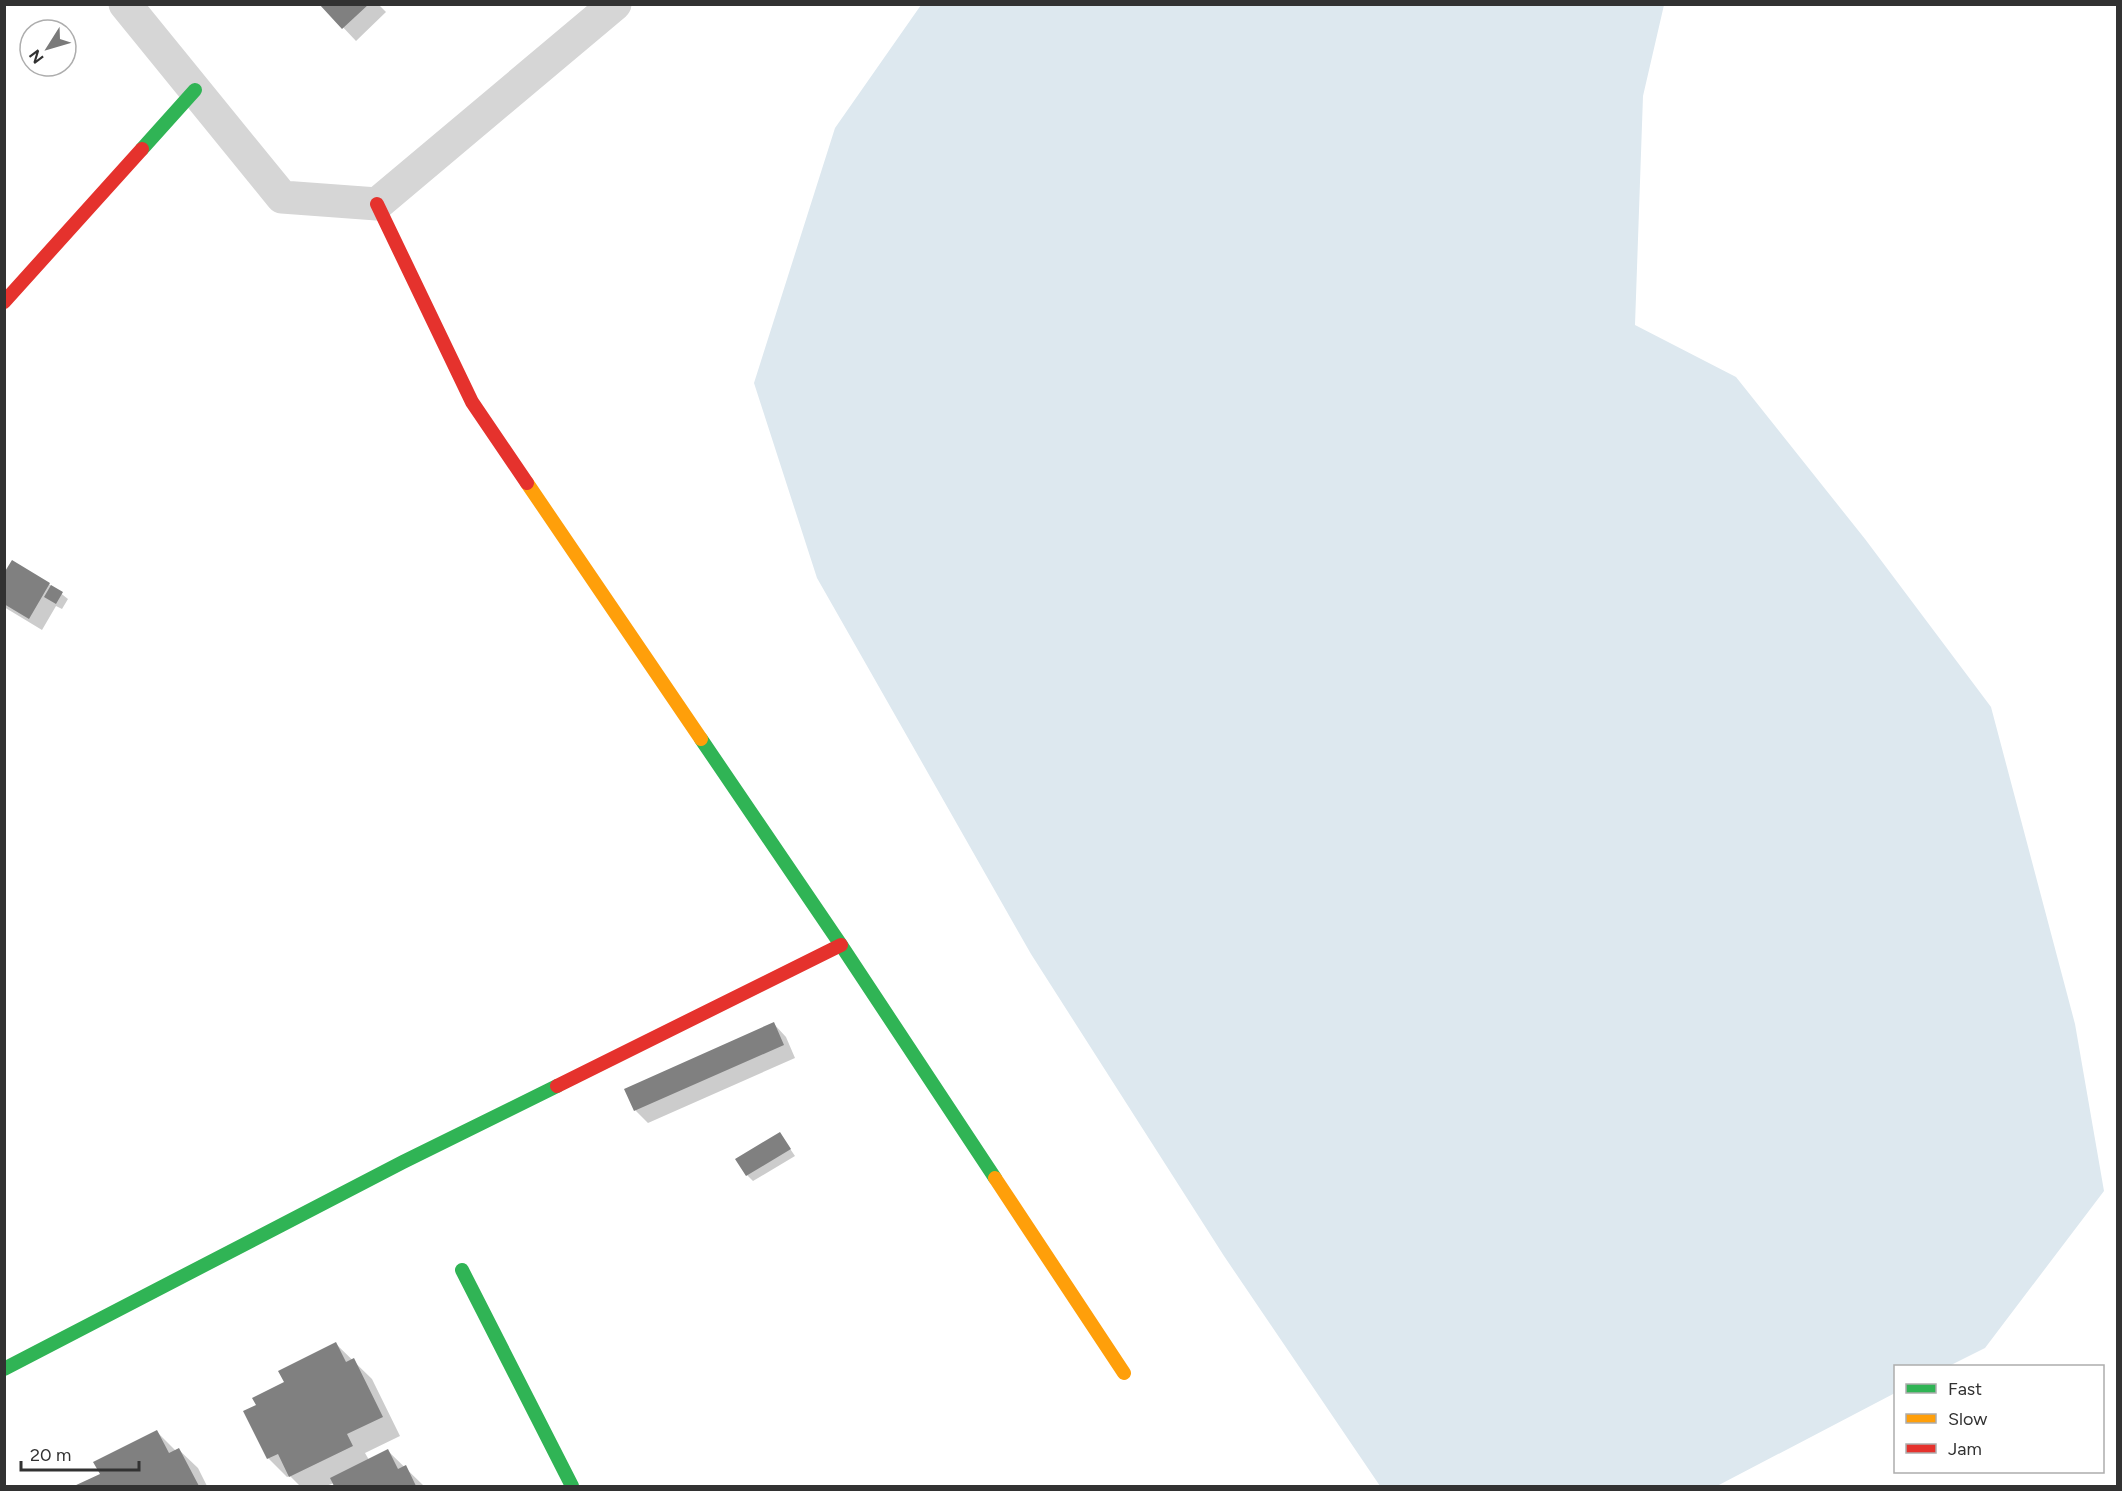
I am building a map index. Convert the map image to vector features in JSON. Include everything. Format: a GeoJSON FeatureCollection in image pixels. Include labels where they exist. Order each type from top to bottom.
{"type":"FeatureCollection","features":[{"type":"Feature","properties":{"kind":"street"},"geometry":{"type":"LineString","coordinates":[[125,4],[282,197],[377,204],[615,4]]}},
{"type":"Feature","properties":{"kind":"street"},"geometry":{"type":"LineString","coordinates":[[4,302],[195,90]]}},
{"type":"Feature","properties":{"kind":"street"},"geometry":{"type":"LineString","coordinates":[[377,204],[472,402],[841,945],[1124,1373]]}},
{"type":"Feature","properties":{"kind":"street"},"geometry":{"type":"LineString","coordinates":[[4,1369],[403,1162],[841,945]]}},
{"type":"Feature","properties":{"kind":"street"},"geometry":{"type":"LineString","coordinates":[[462,1270],[572,1486]]}},
{"type":"Feature","properties":{"kind":"shaded area"},"geometry":{"type":"Polygon","coordinates":[[[921,5],[1664,5],[1643,96],[1635,325],[1736,377],[1865,539],[1991,707],[2075,1024],[2104,1191],[1985,1348],[1951,1365],[1894,1365],[1894,1394],[1717,1486],[1380,1486],[1224,1256],[1031,954],[817,578],[754,383],[835,128],[921,5]]]}},
{"type":"Feature","properties":{"kind":"building"},"geometry":{"type":"Polygon","coordinates":[[[319,4],[369,4],[342,29],[319,4]]]}},
{"type":"Feature","properties":{"kind":"building"},"geometry":{"type":"Polygon","coordinates":[[[12,560],[50,583],[29,619],[4,604],[4,573],[12,560]]]}},
{"type":"Feature","properties":{"kind":"building"},"geometry":{"type":"Polygon","coordinates":[[[51,585],[63,592],[56,604],[44,597],[51,585]]]}},
{"type":"Feature","properties":{"kind":"building"},"geometry":{"type":"Polygon","coordinates":[[[774,1022],[784,1045],[634,1111],[624,1089],[774,1022]]]}},
{"type":"Feature","properties":{"kind":"building"},"geometry":{"type":"Polygon","coordinates":[[[780,1132],[791,1149],[746,1176],[735,1159],[780,1132]]]}},
{"type":"Feature","properties":{"kind":"building"},"geometry":{"type":"Polygon","coordinates":[[[336,1342],[346,1362],[354,1358],[383,1417],[347,1434],[353,1446],[289,1477],[278,1454],[267,1459],[243,1411],[256,1405],[252,1398],[284,1382],[278,1371],[336,1342]]]}},
{"type":"Feature","properties":{"kind":"building"},"geometry":{"type":"Polygon","coordinates":[[[157,1430],[169,1453],[179,1448],[199,1486],[74,1486],[100,1474],[93,1462],[157,1430]]]}},
{"type":"Feature","properties":{"kind":"building"},"geometry":{"type":"Polygon","coordinates":[[[388,1449],[398,1469],[406,1465],[416,1486],[334,1486],[330,1478],[388,1449]]]}},
{"type":"Feature","properties":{"kind":"traffic: fast"},"geometry":{"type":"LineString","coordinates":[[142,149],[195,90]]}},
{"type":"Feature","properties":{"kind":"traffic: fast"},"geometry":{"type":"LineString","coordinates":[[701,739],[995,1178]]}},
{"type":"Feature","properties":{"kind":"traffic: fast"},"geometry":{"type":"LineString","coordinates":[[4,1369],[403,1162],[557,1086]]}},
{"type":"Feature","properties":{"kind":"traffic: fast"},"geometry":{"type":"LineString","coordinates":[[462,1270],[572,1486]]}},
{"type":"Feature","properties":{"kind":"traffic: slow"},"geometry":{"type":"LineString","coordinates":[[527,483],[701,739]]}},
{"type":"Feature","properties":{"kind":"traffic: slow"},"geometry":{"type":"LineString","coordinates":[[995,1178],[1124,1373]]}},
{"type":"Feature","properties":{"kind":"traffic: jam"},"geometry":{"type":"LineString","coordinates":[[4,302],[142,149]]}},
{"type":"Feature","properties":{"kind":"traffic: jam"},"geometry":{"type":"LineString","coordinates":[[377,204],[472,402],[527,483]]}},
{"type":"Feature","properties":{"kind":"traffic: jam"},"geometry":{"type":"LineString","coordinates":[[557,1086],[841,945]]}}]}
